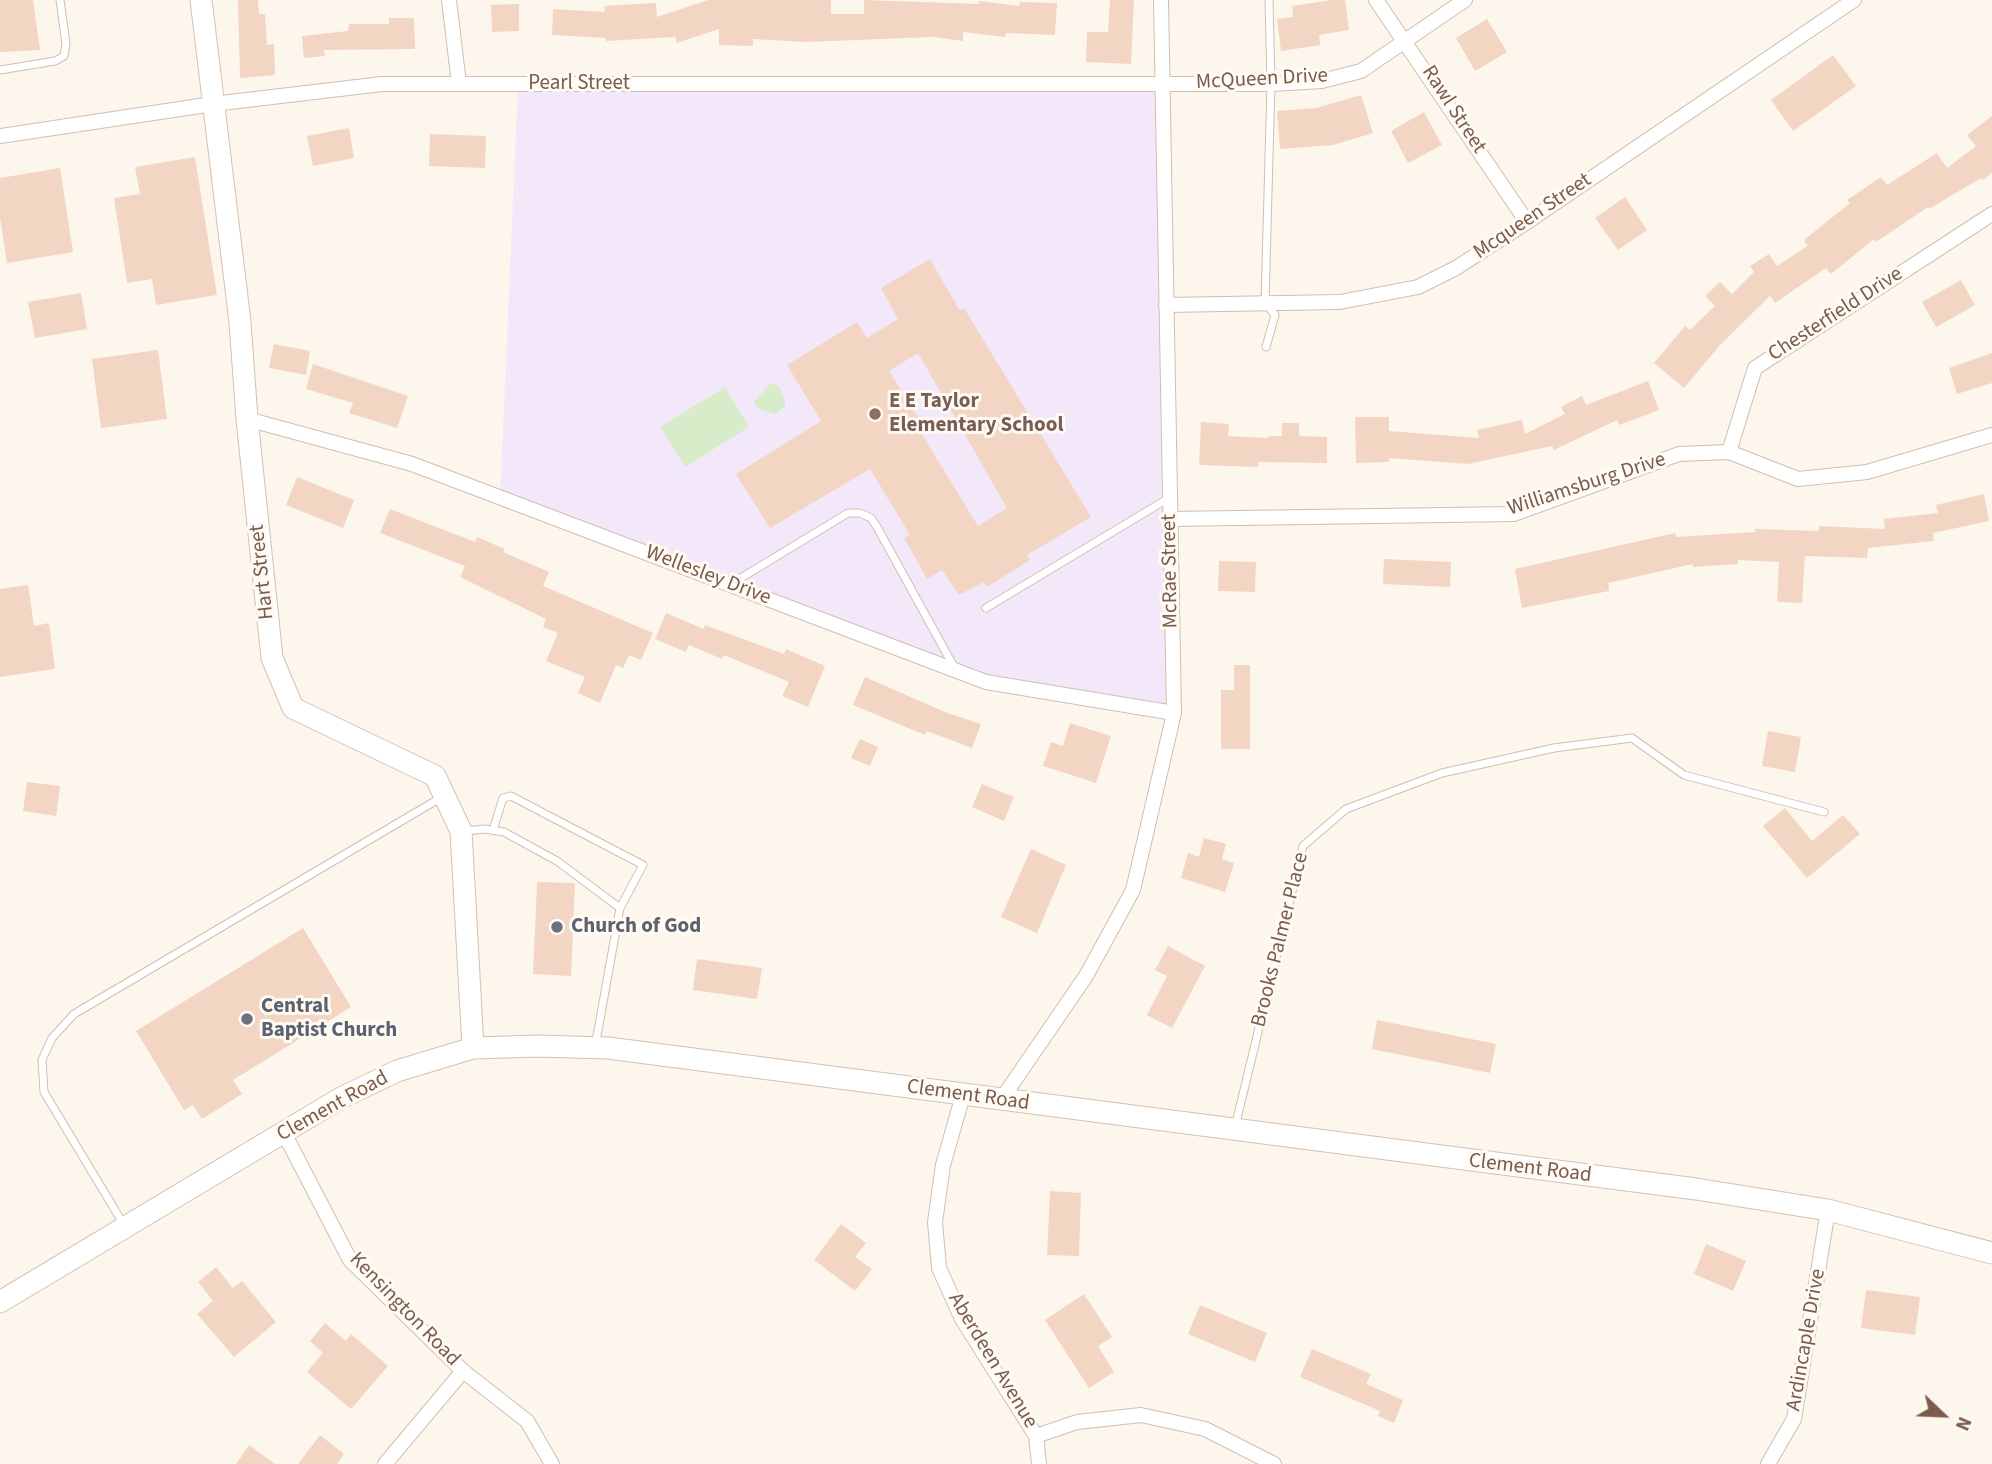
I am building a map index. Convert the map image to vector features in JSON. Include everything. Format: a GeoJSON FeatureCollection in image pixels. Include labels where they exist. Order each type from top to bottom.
{"type":"FeatureCollection","features":[{"type":"Feature","properties":{"kind":"street","name":"Hart Street"},"geometry":{"type":"LineString","coordinates":[[201,0],[240,322],[247,419],[272,658],[293,708],[435,776],[461,831],[473,1048]]}},
{"type":"Feature","properties":{"kind":"street"},"geometry":{"type":"LineString","coordinates":[[449,0],[459,84]]}},
{"type":"Feature","properties":{"kind":"street","name":"McRae Street"},"geometry":{"type":"LineString","coordinates":[[1001,1100],[1086,976],[1133,890],[1174,713],[1161,0]]}},
{"type":"Feature","properties":{"kind":"street","name":"Rawl Street"},"geometry":{"type":"LineString","coordinates":[[1376,0],[1406,40],[1527,222]]}},
{"type":"Feature","properties":{"kind":"street","name":"McQueen Drive"},"geometry":{"type":"LineString","coordinates":[[1162,84],[1322,81],[1360,71],[1465,0]]}},
{"type":"Feature","properties":{"kind":"street","name":"Mcqueen Street"},"geometry":{"type":"LineString","coordinates":[[1166,305],[1340,302],[1418,287],[1456,268],[1527,222],[1854,0]]}},
{"type":"Feature","properties":{"kind":"street","name":"Pearl Street"},"geometry":{"type":"LineString","coordinates":[[0,136],[214,104],[382,84],[1162,84]]}},
{"type":"Feature","properties":{"kind":"street","name":"Chesterfield Drive"},"geometry":{"type":"LineString","coordinates":[[1729,453],[1755,368],[1992,214]]}},
{"type":"Feature","properties":{"kind":"street","name":"Wellesley Drive"},"geometry":{"type":"LineString","coordinates":[[247,419],[412,464],[986,682],[1174,713]]}},
{"type":"Feature","properties":{"kind":"street","name":"Williamsburg Drive"},"geometry":{"type":"LineString","coordinates":[[1170,519],[1514,514],[1679,454],[1729,453],[1798,479],[1867,472],[1992,435]]}},
{"type":"Feature","properties":{"kind":"street","name":"Clement Road"},"geometry":{"type":"LineString","coordinates":[[0,1302],[341,1098],[397,1071],[473,1048],[594,1047],[1234,1132],[1696,1189],[1828,1210],[1992,1253]]}},
{"type":"Feature","properties":{"kind":"street","name":"Aberdeen Avenue"},"geometry":{"type":"LineString","coordinates":[[963,1095],[943,1165],[935,1222],[939,1268],[962,1319],[1036,1436],[1038,1464]]}},
{"type":"Feature","properties":{"kind":"street","name":"Kensington Road"},"geometry":{"type":"LineString","coordinates":[[284,1133],[350,1259],[463,1371],[527,1421],[552,1464]]}},
{"type":"Feature","properties":{"kind":"street","name":"Ardincaple Drive"},"geometry":{"type":"LineString","coordinates":[[1768,1464],[1794,1419],[1828,1210]]}},
{"type":"Feature","properties":{"kind":"street"},"geometry":{"type":"LineString","coordinates":[[385,1464],[463,1371]]}},
{"type":"Feature","properties":{"kind":"street"},"geometry":{"type":"LineString","coordinates":[[1036,1436],[1077,1422],[1141,1415],[1205,1429],[1274,1464]]}},
{"type":"Feature","properties":{"kind":"lane"},"geometry":{"type":"LineString","coordinates":[[0,70],[55,61],[64,56],[66,44],[60,0]]}},
{"type":"Feature","properties":{"kind":"lane"},"geometry":{"type":"LineString","coordinates":[[1266,348],[1275,315],[1265,303],[1271,84],[1269,0]]}},
{"type":"Feature","properties":{"kind":"lane"},"geometry":{"type":"LineString","coordinates":[[986,608],[1170,498]]}},
{"type":"Feature","properties":{"kind":"lane"},"geometry":{"type":"LineString","coordinates":[[730,585],[848,513],[860,513],[871,518],[877,527],[956,671]]}},
{"type":"Feature","properties":{"kind":"lane","name":"Brooks Palmer Place"},"geometry":{"type":"LineString","coordinates":[[1234,1132],[1303,846],[1346,809],[1442,773],[1554,748],[1632,738],[1684,775],[1825,812]]}},
{"type":"Feature","properties":{"kind":"lane"},"geometry":{"type":"LineString","coordinates":[[126,1228],[44,1091],[42,1060],[52,1038],[74,1014],[444,796]]}},
{"type":"Feature","properties":{"kind":"lane"},"geometry":{"type":"LineString","coordinates":[[493,830],[503,798],[511,796],[643,865],[620,908],[594,1047]]}},
{"type":"Feature","properties":{"kind":"lane"},"geometry":{"type":"LineString","coordinates":[[461,831],[504,832],[557,861],[620,908]]}},
{"type":"Feature","properties":{"kind":"shaded area"},"geometry":{"type":"Polygon","coordinates":[[[518,84],[1162,84],[1174,713],[986,682],[500,498],[518,84]]]}},
{"type":"Feature","properties":{"kind":"green space"},"geometry":{"type":"Polygon","coordinates":[[[771,383],[779,386],[785,401],[785,406],[776,414],[758,409],[754,402],[771,383]]]}},
{"type":"Feature","properties":{"kind":"green space"},"geometry":{"type":"Polygon","coordinates":[[[725,387],[749,427],[685,467],[660,427],[725,387]]]}},
{"type":"Feature","properties":{"kind":"building"},"geometry":{"type":"Polygon","coordinates":[[[0,0],[33,0],[40,50],[0,52],[0,0]]]}},
{"type":"Feature","properties":{"kind":"building"},"geometry":{"type":"Polygon","coordinates":[[[238,0],[258,0],[259,14],[265,14],[267,45],[274,44],[275,75],[240,78],[238,0]]]}},
{"type":"Feature","properties":{"kind":"building"},"geometry":{"type":"Polygon","coordinates":[[[708,0],[831,0],[831,14],[864,14],[864,0],[979,4],[979,1],[1019,6],[1020,2],[1057,3],[1055,35],[1006,33],[1005,37],[963,32],[963,41],[933,37],[806,42],[753,39],[753,46],[719,45],[719,29],[677,43],[675,37],[606,41],[606,38],[552,35],[553,9],[605,12],[604,6],[656,3],[657,17],[708,0]]]}},
{"type":"Feature","properties":{"kind":"building"},"geometry":{"type":"Polygon","coordinates":[[[1110,0],[1134,0],[1131,64],[1086,62],[1087,32],[1108,32],[1110,0]]]}},
{"type":"Feature","properties":{"kind":"building"},"geometry":{"type":"Polygon","coordinates":[[[1345,0],[1349,30],[1319,35],[1320,45],[1281,51],[1277,19],[1293,17],[1292,6],[1345,0]]]}},
{"type":"Feature","properties":{"kind":"building"},"geometry":{"type":"Polygon","coordinates":[[[519,4],[519,31],[492,32],[491,5],[519,4]]]}},
{"type":"Feature","properties":{"kind":"building"},"geometry":{"type":"Polygon","coordinates":[[[389,18],[414,18],[415,49],[324,50],[325,56],[304,58],[302,36],[348,31],[349,24],[389,24],[389,18]]]}},
{"type":"Feature","properties":{"kind":"building"},"geometry":{"type":"Polygon","coordinates":[[[1487,19],[1507,52],[1475,71],[1456,38],[1487,19]]]}},
{"type":"Feature","properties":{"kind":"building"},"geometry":{"type":"Polygon","coordinates":[[[1833,55],[1856,86],[1793,131],[1771,100],[1833,55]]]}},
{"type":"Feature","properties":{"kind":"building"},"geometry":{"type":"Polygon","coordinates":[[[1361,95],[1373,133],[1333,145],[1280,149],[1277,111],[1316,108],[1361,95]]]}},
{"type":"Feature","properties":{"kind":"building"},"geometry":{"type":"Polygon","coordinates":[[[1424,112],[1442,145],[1408,163],[1391,131],[1424,112]]]}},
{"type":"Feature","properties":{"kind":"building"},"geometry":{"type":"Polygon","coordinates":[[[1992,116],[1992,173],[1983,180],[1981,178],[1929,209],[1928,207],[1876,242],[1874,239],[1831,274],[1826,268],[1775,303],[1770,296],[1721,344],[1684,388],[1654,363],[1685,326],[1690,330],[1715,306],[1705,296],[1720,282],[1732,294],[1754,272],[1750,266],[1769,254],[1777,266],[1808,246],[1804,240],[1850,203],[1847,200],[1881,177],[1887,185],[1937,153],[1947,168],[1976,146],[1967,135],[1992,116]]]}},
{"type":"Feature","properties":{"kind":"building"},"geometry":{"type":"Polygon","coordinates":[[[349,128],[354,158],[313,166],[307,136],[349,128]]]}},
{"type":"Feature","properties":{"kind":"building"},"geometry":{"type":"Polygon","coordinates":[[[430,134],[486,136],[485,168],[429,166],[430,134]]]}},
{"type":"Feature","properties":{"kind":"building"},"geometry":{"type":"Polygon","coordinates":[[[195,157],[217,295],[156,305],[152,279],[127,283],[114,198],[140,194],[135,167],[195,157]]]}},
{"type":"Feature","properties":{"kind":"building"},"geometry":{"type":"Polygon","coordinates":[[[60,168],[73,252],[7,263],[0,218],[0,178],[60,168]]]}},
{"type":"Feature","properties":{"kind":"building"},"geometry":{"type":"Polygon","coordinates":[[[1625,197],[1647,230],[1618,250],[1595,218],[1625,197]]]}},
{"type":"Feature","properties":{"kind":"building","name":"E E Taylor Elementary School"},"geometry":{"type":"Polygon","coordinates":[[[930,259],[960,311],[964,308],[1091,517],[1027,555],[1030,560],[987,587],[984,582],[959,595],[942,570],[927,579],[904,538],[910,535],[870,469],[770,528],[736,474],[821,421],[787,365],[857,322],[867,338],[898,319],[881,288],[930,259]],[[918,353],[889,371],[926,430],[921,433],[978,526],[1007,508],[918,353]]]}},
{"type":"Feature","properties":{"kind":"building"},"geometry":{"type":"Polygon","coordinates":[[[1961,280],[1975,305],[1936,327],[1922,302],[1961,280]]]}},
{"type":"Feature","properties":{"kind":"building"},"geometry":{"type":"Polygon","coordinates":[[[81,293],[87,329],[35,338],[28,302],[81,293]]]}},
{"type":"Feature","properties":{"kind":"building"},"geometry":{"type":"Polygon","coordinates":[[[274,344],[310,351],[306,375],[269,368],[274,344]]]}},
{"type":"Feature","properties":{"kind":"building"},"geometry":{"type":"Polygon","coordinates":[[[158,350],[167,419],[101,428],[92,359],[158,350]]]}},
{"type":"Feature","properties":{"kind":"building"},"geometry":{"type":"Polygon","coordinates":[[[1992,353],[1992,383],[1957,394],[1949,368],[1992,353]]]}},
{"type":"Feature","properties":{"kind":"building"},"geometry":{"type":"Polygon","coordinates":[[[313,364],[408,396],[397,428],[349,413],[353,403],[306,389],[313,364]]]}},
{"type":"Feature","properties":{"kind":"building"},"geometry":{"type":"Polygon","coordinates":[[[1648,381],[1659,410],[1619,425],[1617,420],[1554,450],[1552,446],[1468,464],[1389,458],[1389,462],[1356,463],[1355,417],[1389,417],[1389,431],[1479,438],[1477,430],[1522,420],[1525,434],[1565,414],[1561,407],[1582,396],[1586,405],[1648,381]]]}},
{"type":"Feature","properties":{"kind":"building"},"geometry":{"type":"Polygon","coordinates":[[[1201,422],[1229,424],[1228,436],[1268,438],[1282,436],[1282,423],[1299,423],[1299,436],[1327,437],[1327,463],[1258,462],[1258,467],[1199,465],[1201,422]]]}},
{"type":"Feature","properties":{"kind":"building"},"geometry":{"type":"Polygon","coordinates":[[[297,477],[354,500],[343,528],[286,505],[297,477]]]}},
{"type":"Feature","properties":{"kind":"building"},"geometry":{"type":"Polygon","coordinates":[[[1984,494],[1989,521],[1933,533],[1934,541],[1868,548],[1867,558],[1805,556],[1802,603],[1777,602],[1779,562],[1738,560],[1738,564],[1693,567],[1693,564],[1608,583],[1609,591],[1522,608],[1515,569],[1675,533],[1676,537],[1755,532],[1755,529],[1819,531],[1819,526],[1885,529],[1884,519],[1938,513],[1936,505],[1984,494]]]}},
{"type":"Feature","properties":{"kind":"building"},"geometry":{"type":"Polygon","coordinates":[[[390,509],[475,542],[477,537],[505,549],[503,552],[549,572],[543,586],[653,633],[641,660],[629,655],[623,668],[616,665],[600,703],[578,693],[585,677],[546,661],[558,633],[543,627],[546,619],[460,577],[465,566],[380,533],[390,509]]]}},
{"type":"Feature","properties":{"kind":"building"},"geometry":{"type":"Polygon","coordinates":[[[1384,559],[1451,562],[1450,587],[1383,584],[1384,559]]]}},
{"type":"Feature","properties":{"kind":"building"},"geometry":{"type":"Polygon","coordinates":[[[1219,561],[1256,562],[1255,592],[1218,591],[1219,561]]]}},
{"type":"Feature","properties":{"kind":"building"},"geometry":{"type":"Polygon","coordinates":[[[28,585],[34,626],[49,623],[55,669],[0,677],[0,589],[28,585]]]}},
{"type":"Feature","properties":{"kind":"building"},"geometry":{"type":"Polygon","coordinates":[[[666,613],[704,629],[705,625],[784,654],[786,649],[825,666],[808,707],[782,696],[789,682],[724,655],[722,659],[689,645],[686,652],[655,639],[666,613]]]}},
{"type":"Feature","properties":{"kind":"building"},"geometry":{"type":"Polygon","coordinates":[[[1234,665],[1250,665],[1250,749],[1221,749],[1221,690],[1234,690],[1234,665]]]}},
{"type":"Feature","properties":{"kind":"building"},"geometry":{"type":"Polygon","coordinates":[[[865,677],[945,712],[981,724],[972,748],[927,731],[925,735],[853,705],[865,677]]]}},
{"type":"Feature","properties":{"kind":"building"},"geometry":{"type":"Polygon","coordinates":[[[1070,723],[1111,736],[1096,783],[1043,766],[1051,742],[1063,746],[1070,723]]]}},
{"type":"Feature","properties":{"kind":"building"},"geometry":{"type":"Polygon","coordinates":[[[1768,731],[1801,737],[1795,772],[1762,766],[1768,731]]]}},
{"type":"Feature","properties":{"kind":"building"},"geometry":{"type":"Polygon","coordinates":[[[860,739],[878,747],[870,766],[851,758],[860,739]]]}},
{"type":"Feature","properties":{"kind":"building"},"geometry":{"type":"Polygon","coordinates":[[[27,782],[60,786],[56,816],[23,811],[27,782]]]}},
{"type":"Feature","properties":{"kind":"building"},"geometry":{"type":"Polygon","coordinates":[[[982,784],[1014,797],[1004,821],[972,807],[982,784]]]}},
{"type":"Feature","properties":{"kind":"building"},"geometry":{"type":"Polygon","coordinates":[[[1785,808],[1812,841],[1843,815],[1860,834],[1807,878],[1763,826],[1785,808]]]}},
{"type":"Feature","properties":{"kind":"building"},"geometry":{"type":"Polygon","coordinates":[[[1204,838],[1226,844],[1222,859],[1234,863],[1225,892],[1181,878],[1188,853],[1199,857],[1204,838]]]}},
{"type":"Feature","properties":{"kind":"building"},"geometry":{"type":"Polygon","coordinates":[[[1031,849],[1066,865],[1037,933],[1001,917],[1031,849]]]}},
{"type":"Feature","properties":{"kind":"building"},"geometry":{"type":"Polygon","coordinates":[[[537,882],[575,883],[571,976],[533,974],[537,882]]]}},
{"type":"Feature","properties":{"kind":"building"},"geometry":{"type":"Polygon","coordinates":[[[303,928],[351,1007],[233,1080],[242,1094],[202,1119],[193,1105],[184,1110],[136,1031],[303,928]]]}},
{"type":"Feature","properties":{"kind":"building"},"geometry":{"type":"Polygon","coordinates":[[[1168,946],[1205,966],[1172,1028],[1147,1015],[1167,976],[1155,970],[1168,946]]]}},
{"type":"Feature","properties":{"kind":"building"},"geometry":{"type":"Polygon","coordinates":[[[697,959],[762,968],[757,999],[693,990],[697,959]]]}},
{"type":"Feature","properties":{"kind":"building"},"geometry":{"type":"Polygon","coordinates":[[[1377,1020],[1496,1044],[1490,1073],[1372,1049],[1377,1020]]]}},
{"type":"Feature","properties":{"kind":"building"},"geometry":{"type":"Polygon","coordinates":[[[1050,1191],[1081,1193],[1079,1256],[1047,1255],[1050,1191]]]}},
{"type":"Feature","properties":{"kind":"building"},"geometry":{"type":"Polygon","coordinates":[[[841,1224],[866,1243],[855,1257],[872,1269],[855,1291],[814,1260],[841,1224]]]}},
{"type":"Feature","properties":{"kind":"building"},"geometry":{"type":"Polygon","coordinates":[[[1706,1244],[1746,1261],[1733,1291],[1694,1274],[1706,1244]]]}},
{"type":"Feature","properties":{"kind":"building"},"geometry":{"type":"Polygon","coordinates":[[[216,1267],[233,1288],[242,1281],[276,1322],[234,1357],[197,1314],[213,1301],[198,1282],[216,1267]]]}},
{"type":"Feature","properties":{"kind":"building"},"geometry":{"type":"Polygon","coordinates":[[[1866,1290],[1920,1297],[1915,1335],[1861,1328],[1866,1290]]]}},
{"type":"Feature","properties":{"kind":"building"},"geometry":{"type":"Polygon","coordinates":[[[1084,1294],[1112,1337],[1098,1346],[1114,1372],[1089,1388],[1045,1320],[1084,1294]]]}},
{"type":"Feature","properties":{"kind":"building"},"geometry":{"type":"Polygon","coordinates":[[[1200,1305],[1267,1333],[1255,1362],[1188,1334],[1200,1305]]]}},
{"type":"Feature","properties":{"kind":"building"},"geometry":{"type":"Polygon","coordinates":[[[325,1323],[346,1341],[351,1334],[388,1366],[351,1409],[307,1372],[323,1353],[310,1341],[325,1323]]]}},
{"type":"Feature","properties":{"kind":"building"},"geometry":{"type":"Polygon","coordinates":[[[1312,1349],[1371,1374],[1366,1384],[1403,1400],[1394,1423],[1378,1416],[1380,1411],[1300,1377],[1312,1349]]]}},
{"type":"Feature","properties":{"kind":"building"},"geometry":{"type":"Polygon","coordinates":[[[320,1435],[344,1454],[337,1464],[298,1464],[320,1435]]]}},
{"type":"Feature","properties":{"kind":"building"},"geometry":{"type":"Polygon","coordinates":[[[249,1445],[275,1464],[236,1464],[249,1445]]]}},
{"type":"Feature","properties":{"kind":"place","name":"E E Taylor Elementary School"},"geometry":{"type":"Point","coordinates":[875,414]}},
{"type":"Feature","properties":{"kind":"place","name":"Church of God"},"geometry":{"type":"Point","coordinates":[557,927]}},
{"type":"Feature","properties":{"kind":"place","name":"Central Baptist Church"},"geometry":{"type":"Point","coordinates":[247,1019]}}]}
